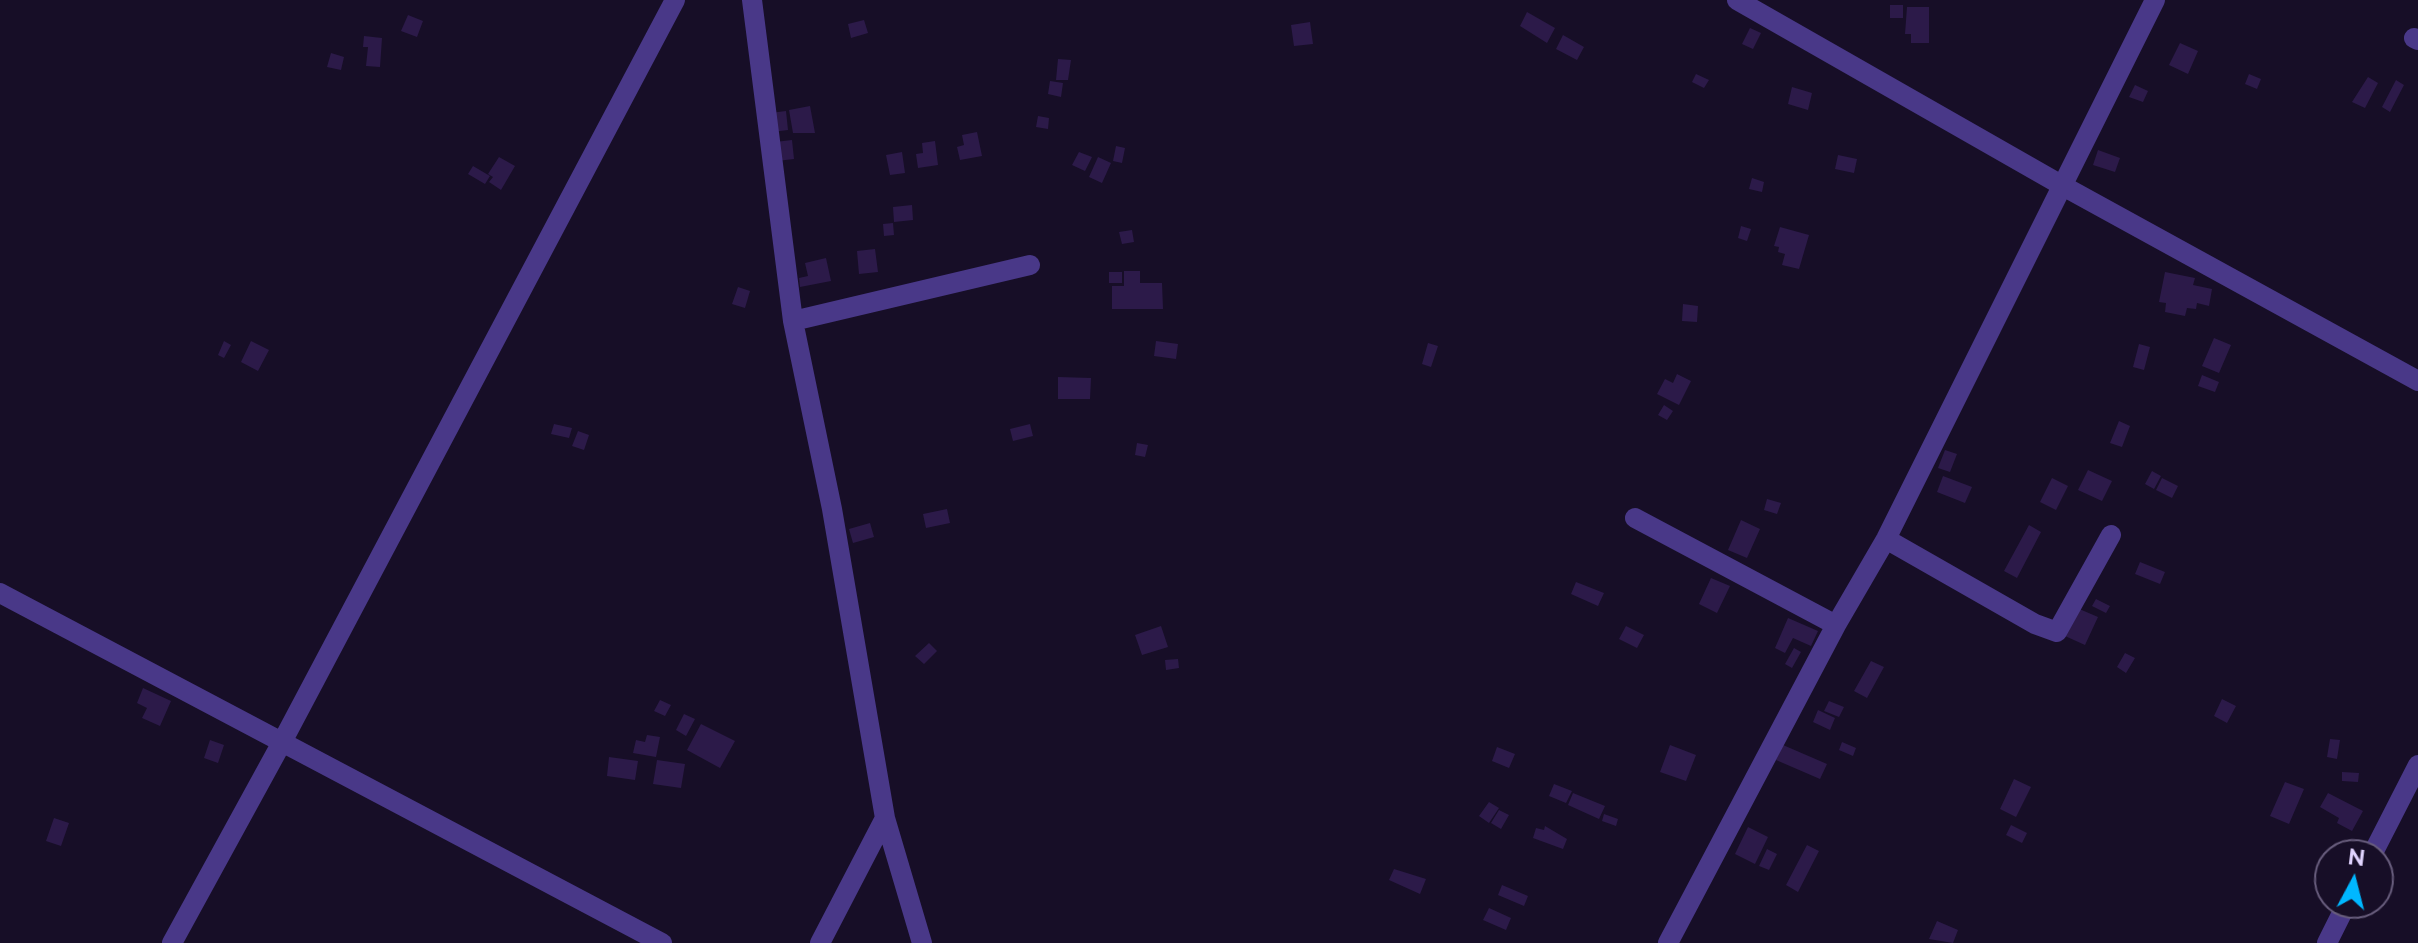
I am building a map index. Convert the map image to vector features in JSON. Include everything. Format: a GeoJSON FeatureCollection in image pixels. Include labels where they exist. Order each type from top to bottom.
{"type":"FeatureCollection","features":[{"type":"Feature","properties":{"kind":"street"},"geometry":{"type":"LineString","coordinates":[[172,943],[281,744],[675,0]]}},
{"type":"Feature","properties":{"kind":"street"},"geometry":{"type":"LineString","coordinates":[[752,0],[793,321],[832,509],[885,818],[922,943]]}},
{"type":"Feature","properties":{"kind":"street"},"geometry":{"type":"LineString","coordinates":[[1737,0],[2063,186],[2418,381]]}},
{"type":"Feature","properties":{"kind":"street"},"geometry":{"type":"LineString","coordinates":[[1668,943],[1836,625],[1886,539],[2155,0]]}},
{"type":"Feature","properties":{"kind":"street"},"geometry":{"type":"LineString","coordinates":[[793,321],[1030,265]]}},
{"type":"Feature","properties":{"kind":"street"},"geometry":{"type":"LineString","coordinates":[[1635,518],[1836,625]]}},
{"type":"Feature","properties":{"kind":"street"},"geometry":{"type":"LineString","coordinates":[[1886,539],[2035,624],[2057,632],[2111,535]]}},
{"type":"Feature","properties":{"kind":"street"},"geometry":{"type":"LineString","coordinates":[[0,593],[662,943]]}},
{"type":"Feature","properties":{"kind":"street"},"geometry":{"type":"LineString","coordinates":[[2380,839],[2418,765]]}},
{"type":"Feature","properties":{"kind":"street"},"geometry":{"type":"LineString","coordinates":[[820,943],[885,818]]}},
{"type":"Feature","properties":{"kind":"street"},"geometry":{"type":"LineString","coordinates":[[2327,943],[2339,919]]}},
{"type":"Feature","properties":{"kind":"building"},"geometry":{"type":"Polygon","coordinates":[[[1890,5],[1903,5],[1903,18],[1890,18],[1890,5]]]}},
{"type":"Feature","properties":{"kind":"building"},"geometry":{"type":"Polygon","coordinates":[[[1907,7],[1929,7],[1929,43],[1911,43],[1911,34],[1905,34],[1907,7]]]}},
{"type":"Feature","properties":{"kind":"building"},"geometry":{"type":"Polygon","coordinates":[[[1527,12],[1555,28],[1547,43],[1520,26],[1527,12]]]}},
{"type":"Feature","properties":{"kind":"building"},"geometry":{"type":"Polygon","coordinates":[[[408,15],[423,21],[417,37],[401,31],[408,15]]]}},
{"type":"Feature","properties":{"kind":"building"},"geometry":{"type":"Polygon","coordinates":[[[864,20],[868,33],[851,38],[848,24],[864,20]]]}},
{"type":"Feature","properties":{"kind":"building"},"geometry":{"type":"Polygon","coordinates":[[[1310,22],[1313,44],[1294,46],[1291,25],[1310,22]]]}},
{"type":"Feature","properties":{"kind":"building"},"geometry":{"type":"Polygon","coordinates":[[[1750,28],[1761,33],[1753,49],[1742,44],[1750,28]]]}},
{"type":"Feature","properties":{"kind":"building"},"geometry":{"type":"Polygon","coordinates":[[[1563,35],[1584,47],[1577,60],[1556,49],[1563,35]]]}},
{"type":"Feature","properties":{"kind":"building"},"geometry":{"type":"Polygon","coordinates":[[[364,36],[382,38],[380,67],[366,66],[368,47],[363,47],[364,36]]]}},
{"type":"Feature","properties":{"kind":"building"},"geometry":{"type":"Polygon","coordinates":[[[2180,43],[2198,51],[2188,74],[2169,65],[2180,43]]]}},
{"type":"Feature","properties":{"kind":"building"},"geometry":{"type":"Polygon","coordinates":[[[331,53],[344,57],[341,70],[327,67],[331,53]]]}},
{"type":"Feature","properties":{"kind":"building"},"geometry":{"type":"Polygon","coordinates":[[[1058,59],[1071,60],[1068,80],[1056,80],[1058,59]]]}},
{"type":"Feature","properties":{"kind":"building"},"geometry":{"type":"Polygon","coordinates":[[[1696,74],[1709,80],[1704,88],[1692,82],[1696,74]]]}},
{"type":"Feature","properties":{"kind":"building"},"geometry":{"type":"Polygon","coordinates":[[[2249,74],[2261,79],[2257,89],[2245,84],[2249,74]]]}},
{"type":"Feature","properties":{"kind":"building"},"geometry":{"type":"Polygon","coordinates":[[[2368,77],[2378,83],[2365,108],[2352,102],[2368,77]]]}},
{"type":"Feature","properties":{"kind":"building"},"geometry":{"type":"Polygon","coordinates":[[[2396,80],[2404,85],[2390,112],[2382,107],[2396,80]]]}},
{"type":"Feature","properties":{"kind":"building"},"geometry":{"type":"Polygon","coordinates":[[[1050,81],[1063,83],[1061,97],[1048,94],[1050,81]]]}},
{"type":"Feature","properties":{"kind":"building"},"geometry":{"type":"Polygon","coordinates":[[[2135,85],[2148,91],[2143,102],[2129,97],[2135,85]]]}},
{"type":"Feature","properties":{"kind":"building"},"geometry":{"type":"Polygon","coordinates":[[[1792,87],[1812,93],[1808,110],[1788,104],[1792,87]]]}},
{"type":"Feature","properties":{"kind":"building"},"geometry":{"type":"Polygon","coordinates":[[[810,106],[815,133],[793,133],[789,110],[810,106]]]}},
{"type":"Feature","properties":{"kind":"building"},"geometry":{"type":"Polygon","coordinates":[[[786,111],[788,130],[772,132],[770,113],[786,111]]]}},
{"type":"Feature","properties":{"kind":"building"},"geometry":{"type":"Polygon","coordinates":[[[1038,116],[1049,118],[1048,129],[1036,127],[1038,116]]]}},
{"type":"Feature","properties":{"kind":"building"},"geometry":{"type":"Polygon","coordinates":[[[977,132],[982,156],[960,160],[957,147],[964,145],[962,135],[977,132]]]}},
{"type":"Feature","properties":{"kind":"building"},"geometry":{"type":"Polygon","coordinates":[[[792,140],[794,159],[777,161],[775,142],[792,140]]]}},
{"type":"Feature","properties":{"kind":"building"},"geometry":{"type":"Polygon","coordinates":[[[935,141],[938,165],[918,168],[916,154],[923,153],[922,143],[935,141]]]}},
{"type":"Feature","properties":{"kind":"building"},"geometry":{"type":"Polygon","coordinates":[[[1116,146],[1125,148],[1122,163],[1113,161],[1116,146]]]}},
{"type":"Feature","properties":{"kind":"building"},"geometry":{"type":"Polygon","coordinates":[[[2098,150],[2120,158],[2115,172],[2093,165],[2098,150]]]}},
{"type":"Feature","properties":{"kind":"building"},"geometry":{"type":"Polygon","coordinates":[[[902,152],[905,173],[890,175],[886,155],[902,152]]]}},
{"type":"Feature","properties":{"kind":"building"},"geometry":{"type":"Polygon","coordinates":[[[1079,152],[1092,157],[1085,171],[1072,165],[1079,152]]]}},
{"type":"Feature","properties":{"kind":"building"},"geometry":{"type":"Polygon","coordinates":[[[1838,155],[1857,159],[1854,173],[1835,169],[1838,155]]]}},
{"type":"Feature","properties":{"kind":"building"},"geometry":{"type":"Polygon","coordinates":[[[499,157],[515,166],[501,190],[489,182],[493,177],[488,174],[499,157]]]}},
{"type":"Feature","properties":{"kind":"building"},"geometry":{"type":"Polygon","coordinates":[[[1098,157],[1111,163],[1102,183],[1089,177],[1098,157]]]}},
{"type":"Feature","properties":{"kind":"building"},"geometry":{"type":"Polygon","coordinates":[[[473,166],[490,176],[485,184],[468,174],[473,166]]]}},
{"type":"Feature","properties":{"kind":"building"},"geometry":{"type":"Polygon","coordinates":[[[1752,178],[1764,182],[1762,192],[1749,189],[1752,178]]]}},
{"type":"Feature","properties":{"kind":"building"},"geometry":{"type":"Polygon","coordinates":[[[912,205],[913,220],[894,222],[893,207],[912,205]]]}},
{"type":"Feature","properties":{"kind":"building"},"geometry":{"type":"Polygon","coordinates":[[[893,223],[894,235],[884,236],[883,224],[893,223]]]}},
{"type":"Feature","properties":{"kind":"building"},"geometry":{"type":"Polygon","coordinates":[[[1741,226],[1751,229],[1747,241],[1738,238],[1741,226]]]}},
{"type":"Feature","properties":{"kind":"building"},"geometry":{"type":"Polygon","coordinates":[[[1780,227],[1809,235],[1799,269],[1782,265],[1785,254],[1778,252],[1779,247],[1774,246],[1780,227]]]}},
{"type":"Feature","properties":{"kind":"building"},"geometry":{"type":"Polygon","coordinates":[[[1132,230],[1134,242],[1122,244],[1119,232],[1132,230]]]}},
{"type":"Feature","properties":{"kind":"building"},"geometry":{"type":"Polygon","coordinates":[[[875,249],[878,272],[859,274],[857,251],[875,249]]]}},
{"type":"Feature","properties":{"kind":"building"},"geometry":{"type":"Polygon","coordinates":[[[826,258],[831,281],[800,287],[799,278],[808,276],[805,263],[826,258]]]}},
{"type":"Feature","properties":{"kind":"building"},"geometry":{"type":"Polygon","coordinates":[[[1124,271],[1140,271],[1140,283],[1162,283],[1163,309],[1112,309],[1112,286],[1124,286],[1124,271]]]}},
{"type":"Feature","properties":{"kind":"building"},"geometry":{"type":"Polygon","coordinates":[[[1109,272],[1122,272],[1122,283],[1109,283],[1109,272]]]}},
{"type":"Feature","properties":{"kind":"building"},"geometry":{"type":"Polygon","coordinates":[[[2165,272],[2195,278],[2193,285],[2212,289],[2209,306],[2197,303],[2196,309],[2187,308],[2185,316],[2165,312],[2166,303],[2159,302],[2165,272]]]}},
{"type":"Feature","properties":{"kind":"building"},"geometry":{"type":"Polygon","coordinates":[[[738,287],[750,291],[745,308],[732,304],[738,287]]]}},
{"type":"Feature","properties":{"kind":"building"},"geometry":{"type":"Polygon","coordinates":[[[1683,304],[1698,306],[1697,322],[1682,321],[1683,304]]]}},
{"type":"Feature","properties":{"kind":"building"},"geometry":{"type":"Polygon","coordinates":[[[2214,338],[2231,345],[2219,373],[2202,366],[2214,338]]]}},
{"type":"Feature","properties":{"kind":"building"},"geometry":{"type":"Polygon","coordinates":[[[224,341],[231,345],[224,358],[218,355],[224,341]]]}},
{"type":"Feature","properties":{"kind":"building"},"geometry":{"type":"Polygon","coordinates":[[[251,341],[269,350],[258,371],[241,362],[251,341]]]}},
{"type":"Feature","properties":{"kind":"building"},"geometry":{"type":"Polygon","coordinates":[[[1156,341],[1178,344],[1176,359],[1154,356],[1156,341]]]}},
{"type":"Feature","properties":{"kind":"building"},"geometry":{"type":"Polygon","coordinates":[[[1428,343],[1438,346],[1431,367],[1422,364],[1428,343]]]}},
{"type":"Feature","properties":{"kind":"building"},"geometry":{"type":"Polygon","coordinates":[[[2139,344],[2150,347],[2144,370],[2133,367],[2139,344]]]}},
{"type":"Feature","properties":{"kind":"building"},"geometry":{"type":"Polygon","coordinates":[[[1677,374],[1691,381],[1679,405],[1657,394],[1665,379],[1673,383],[1677,374]]]}},
{"type":"Feature","properties":{"kind":"building"},"geometry":{"type":"Polygon","coordinates":[[[2202,375],[2219,382],[2215,392],[2198,386],[2202,375]]]}},
{"type":"Feature","properties":{"kind":"building"},"geometry":{"type":"Polygon","coordinates":[[[1058,377],[1091,378],[1090,399],[1058,399],[1058,377]]]}},
{"type":"Feature","properties":{"kind":"building"},"geometry":{"type":"Polygon","coordinates":[[[1664,405],[1673,411],[1667,420],[1658,415],[1664,405]]]}},
{"type":"Feature","properties":{"kind":"building"},"geometry":{"type":"Polygon","coordinates":[[[2119,421],[2130,426],[2122,447],[2110,443],[2119,421]]]}},
{"type":"Feature","properties":{"kind":"building"},"geometry":{"type":"Polygon","coordinates":[[[554,424],[572,428],[569,438],[551,434],[554,424]]]}},
{"type":"Feature","properties":{"kind":"building"},"geometry":{"type":"Polygon","coordinates":[[[1030,424],[1033,436],[1013,441],[1010,429],[1030,424]]]}},
{"type":"Feature","properties":{"kind":"building"},"geometry":{"type":"Polygon","coordinates":[[[578,431],[589,435],[584,450],[572,446],[578,431]]]}},
{"type":"Feature","properties":{"kind":"building"},"geometry":{"type":"Polygon","coordinates":[[[1137,443],[1148,445],[1145,457],[1135,455],[1137,443]]]}},
{"type":"Feature","properties":{"kind":"building"},"geometry":{"type":"Polygon","coordinates":[[[1945,450],[1957,454],[1950,472],[1938,468],[1945,450]]]}},
{"type":"Feature","properties":{"kind":"building"},"geometry":{"type":"Polygon","coordinates":[[[2088,470],[2112,481],[2102,501],[2078,490],[2088,470]]]}},
{"type":"Feature","properties":{"kind":"building"},"geometry":{"type":"Polygon","coordinates":[[[2152,471],[2161,476],[2154,489],[2145,484],[2152,471]]]}},
{"type":"Feature","properties":{"kind":"building"},"geometry":{"type":"Polygon","coordinates":[[[1943,476],[1972,487],[1965,503],[1937,492],[1943,476]]]}},
{"type":"Feature","properties":{"kind":"building"},"geometry":{"type":"Polygon","coordinates":[[[2052,478],[2068,486],[2056,510],[2040,502],[2052,478]]]}},
{"type":"Feature","properties":{"kind":"building"},"geometry":{"type":"Polygon","coordinates":[[[2162,478],[2178,486],[2172,498],[2156,490],[2162,478]]]}},
{"type":"Feature","properties":{"kind":"building"},"geometry":{"type":"Polygon","coordinates":[[[1767,499],[1781,503],[1777,514],[1764,510],[1767,499]]]}},
{"type":"Feature","properties":{"kind":"building"},"geometry":{"type":"Polygon","coordinates":[[[947,509],[950,523],[926,528],[923,514],[947,509]]]}},
{"type":"Feature","properties":{"kind":"building"},"geometry":{"type":"Polygon","coordinates":[[[1741,520],[1760,529],[1747,558],[1728,550],[1741,520]]]}},
{"type":"Feature","properties":{"kind":"building"},"geometry":{"type":"Polygon","coordinates":[[[870,523],[874,537],[853,543],[849,529],[870,523]]]}},
{"type":"Feature","properties":{"kind":"building"},"geometry":{"type":"Polygon","coordinates":[[[2029,525],[2041,532],[2017,578],[2004,571],[2029,525]]]}},
{"type":"Feature","properties":{"kind":"building"},"geometry":{"type":"Polygon","coordinates":[[[2140,562],[2165,572],[2160,584],[2135,574],[2140,562]]]}},
{"type":"Feature","properties":{"kind":"building"},"geometry":{"type":"Polygon","coordinates":[[[1711,578],[1730,586],[1717,613],[1699,604],[1711,578]]]}},
{"type":"Feature","properties":{"kind":"building"},"geometry":{"type":"Polygon","coordinates":[[[1576,582],[1604,593],[1598,606],[1571,594],[1576,582]]]}},
{"type":"Feature","properties":{"kind":"building"},"geometry":{"type":"Polygon","coordinates":[[[2096,599],[2110,606],[2106,613],[2092,606],[2096,599]]]}},
{"type":"Feature","properties":{"kind":"building"},"geometry":{"type":"Polygon","coordinates":[[[2077,608],[2098,617],[2085,645],[2065,636],[2077,608]]]}},
{"type":"Feature","properties":{"kind":"building"},"geometry":{"type":"Polygon","coordinates":[[[1788,618],[1818,631],[1811,646],[1793,638],[1785,653],[1775,648],[1788,618]]]}},
{"type":"Feature","properties":{"kind":"building"},"geometry":{"type":"Polygon","coordinates":[[[1161,626],[1168,647],[1142,655],[1135,635],[1161,626]]]}},
{"type":"Feature","properties":{"kind":"building"},"geometry":{"type":"Polygon","coordinates":[[[1626,626],[1644,635],[1637,648],[1619,639],[1626,626]]]}},
{"type":"Feature","properties":{"kind":"building"},"geometry":{"type":"Polygon","coordinates":[[[929,643],[937,651],[924,664],[915,656],[929,643]]]}},
{"type":"Feature","properties":{"kind":"building"},"geometry":{"type":"Polygon","coordinates":[[[1794,648],[1801,652],[1792,668],[1785,664],[1794,648]]]}},
{"type":"Feature","properties":{"kind":"building"},"geometry":{"type":"Polygon","coordinates":[[[2125,653],[2135,658],[2126,673],[2117,667],[2125,653]]]}},
{"type":"Feature","properties":{"kind":"building"},"geometry":{"type":"Polygon","coordinates":[[[1178,659],[1179,668],[1166,670],[1165,660],[1178,659]]]}},
{"type":"Feature","properties":{"kind":"building"},"geometry":{"type":"Polygon","coordinates":[[[1871,661],[1884,667],[1867,698],[1854,691],[1871,661]]]}},
{"type":"Feature","properties":{"kind":"building"},"geometry":{"type":"Polygon","coordinates":[[[143,688],[171,701],[160,726],[142,718],[147,708],[137,703],[143,688]]]}},
{"type":"Feature","properties":{"kind":"building"},"geometry":{"type":"Polygon","coordinates":[[[2222,699],[2236,706],[2227,723],[2214,716],[2222,699]]]}},
{"type":"Feature","properties":{"kind":"building"},"geometry":{"type":"Polygon","coordinates":[[[660,700],[671,705],[665,716],[654,711],[660,700]]]}},
{"type":"Feature","properties":{"kind":"building"},"geometry":{"type":"Polygon","coordinates":[[[1829,701],[1844,707],[1839,717],[1824,711],[1829,701]]]}},
{"type":"Feature","properties":{"kind":"building"},"geometry":{"type":"Polygon","coordinates":[[[1818,710],[1835,718],[1830,730],[1813,722],[1818,710]]]}},
{"type":"Feature","properties":{"kind":"building"},"geometry":{"type":"Polygon","coordinates":[[[684,714],[695,719],[686,736],[676,730],[684,714]]]}},
{"type":"Feature","properties":{"kind":"building"},"geometry":{"type":"Polygon","coordinates":[[[701,724],[735,741],[720,768],[687,750],[701,724]]]}},
{"type":"Feature","properties":{"kind":"building"},"geometry":{"type":"Polygon","coordinates":[[[647,735],[660,737],[656,757],[633,753],[636,740],[645,742],[647,735]]]}},
{"type":"Feature","properties":{"kind":"building"},"geometry":{"type":"Polygon","coordinates":[[[2330,739],[2340,740],[2337,759],[2327,757],[2330,739]]]}},
{"type":"Feature","properties":{"kind":"building"},"geometry":{"type":"Polygon","coordinates":[[[210,740],[224,745],[218,763],[204,758],[210,740]]]}},
{"type":"Feature","properties":{"kind":"building"},"geometry":{"type":"Polygon","coordinates":[[[1842,742],[1856,748],[1853,756],[1839,750],[1842,742]]]}},
{"type":"Feature","properties":{"kind":"building"},"geometry":{"type":"Polygon","coordinates":[[[1670,745],[1696,755],[1686,781],[1660,772],[1670,745]]]}},
{"type":"Feature","properties":{"kind":"building"},"geometry":{"type":"Polygon","coordinates":[[[1783,745],[1827,764],[1820,779],[1776,760],[1783,745]]]}},
{"type":"Feature","properties":{"kind":"building"},"geometry":{"type":"Polygon","coordinates":[[[1497,747],[1515,754],[1509,768],[1492,761],[1497,747]]]}},
{"type":"Feature","properties":{"kind":"building"},"geometry":{"type":"Polygon","coordinates":[[[609,757],[638,761],[635,780],[607,776],[609,757]]]}},
{"type":"Feature","properties":{"kind":"building"},"geometry":{"type":"Polygon","coordinates":[[[657,760],[685,764],[681,788],[653,784],[657,760]]]}},
{"type":"Feature","properties":{"kind":"building"},"geometry":{"type":"Polygon","coordinates":[[[2342,772],[2359,773],[2358,782],[2342,781],[2342,772]]]}},
{"type":"Feature","properties":{"kind":"building"},"geometry":{"type":"Polygon","coordinates":[[[2014,779],[2031,787],[2016,817],[2000,809],[2014,779]]]}},
{"type":"Feature","properties":{"kind":"building"},"geometry":{"type":"Polygon","coordinates":[[[2285,782],[2304,789],[2289,824],[2270,816],[2285,782]]]}},
{"type":"Feature","properties":{"kind":"building"},"geometry":{"type":"Polygon","coordinates":[[[1554,784],[1572,791],[1566,803],[1549,796],[1554,784]]]}},
{"type":"Feature","properties":{"kind":"building"},"geometry":{"type":"Polygon","coordinates":[[[1573,793],[1605,806],[1599,819],[1568,805],[1573,793]]]}},
{"type":"Feature","properties":{"kind":"building"},"geometry":{"type":"Polygon","coordinates":[[[2328,793],[2363,811],[2352,831],[2337,823],[2339,818],[2320,807],[2328,793]]]}},
{"type":"Feature","properties":{"kind":"building"},"geometry":{"type":"Polygon","coordinates":[[[1489,802],[1499,808],[1489,823],[1479,816],[1489,802]]]}},
{"type":"Feature","properties":{"kind":"building"},"geometry":{"type":"Polygon","coordinates":[[[1499,810],[1509,815],[1501,829],[1491,823],[1499,810]]]}},
{"type":"Feature","properties":{"kind":"building"},"geometry":{"type":"Polygon","coordinates":[[[1604,814],[1618,819],[1616,826],[1602,821],[1604,814]]]}},
{"type":"Feature","properties":{"kind":"building"},"geometry":{"type":"Polygon","coordinates":[[[54,818],[69,823],[61,846],[46,841],[54,818]]]}},
{"type":"Feature","properties":{"kind":"building"},"geometry":{"type":"Polygon","coordinates":[[[2011,825],[2027,833],[2022,843],[2006,835],[2011,825]]]}},
{"type":"Feature","properties":{"kind":"building"},"geometry":{"type":"Polygon","coordinates":[[[1545,826],[1567,839],[1563,849],[1533,838],[1536,828],[1544,830],[1545,826]]]}},
{"type":"Feature","properties":{"kind":"building"},"geometry":{"type":"Polygon","coordinates":[[[1748,827],[1768,837],[1755,864],[1735,854],[1748,827]]]}},
{"type":"Feature","properties":{"kind":"building"},"geometry":{"type":"Polygon","coordinates":[[[1807,845],[1819,851],[1798,892],[1786,885],[1807,845]]]}},
{"type":"Feature","properties":{"kind":"building"},"geometry":{"type":"Polygon","coordinates":[[[1767,849],[1777,854],[1769,870],[1759,866],[1767,849]]]}},
{"type":"Feature","properties":{"kind":"building"},"geometry":{"type":"Polygon","coordinates":[[[1394,869],[1426,879],[1420,894],[1389,880],[1394,869]]]}},
{"type":"Feature","properties":{"kind":"building"},"geometry":{"type":"Polygon","coordinates":[[[1502,885],[1528,896],[1524,906],[1498,895],[1502,885]]]}},
{"type":"Feature","properties":{"kind":"building"},"geometry":{"type":"Polygon","coordinates":[[[1489,908],[1511,918],[1506,930],[1483,920],[1489,908]]]}},
{"type":"Feature","properties":{"kind":"building"},"geometry":{"type":"Polygon","coordinates":[[[1937,921],[1958,930],[1953,943],[1929,939],[1937,921]]]}}]}
